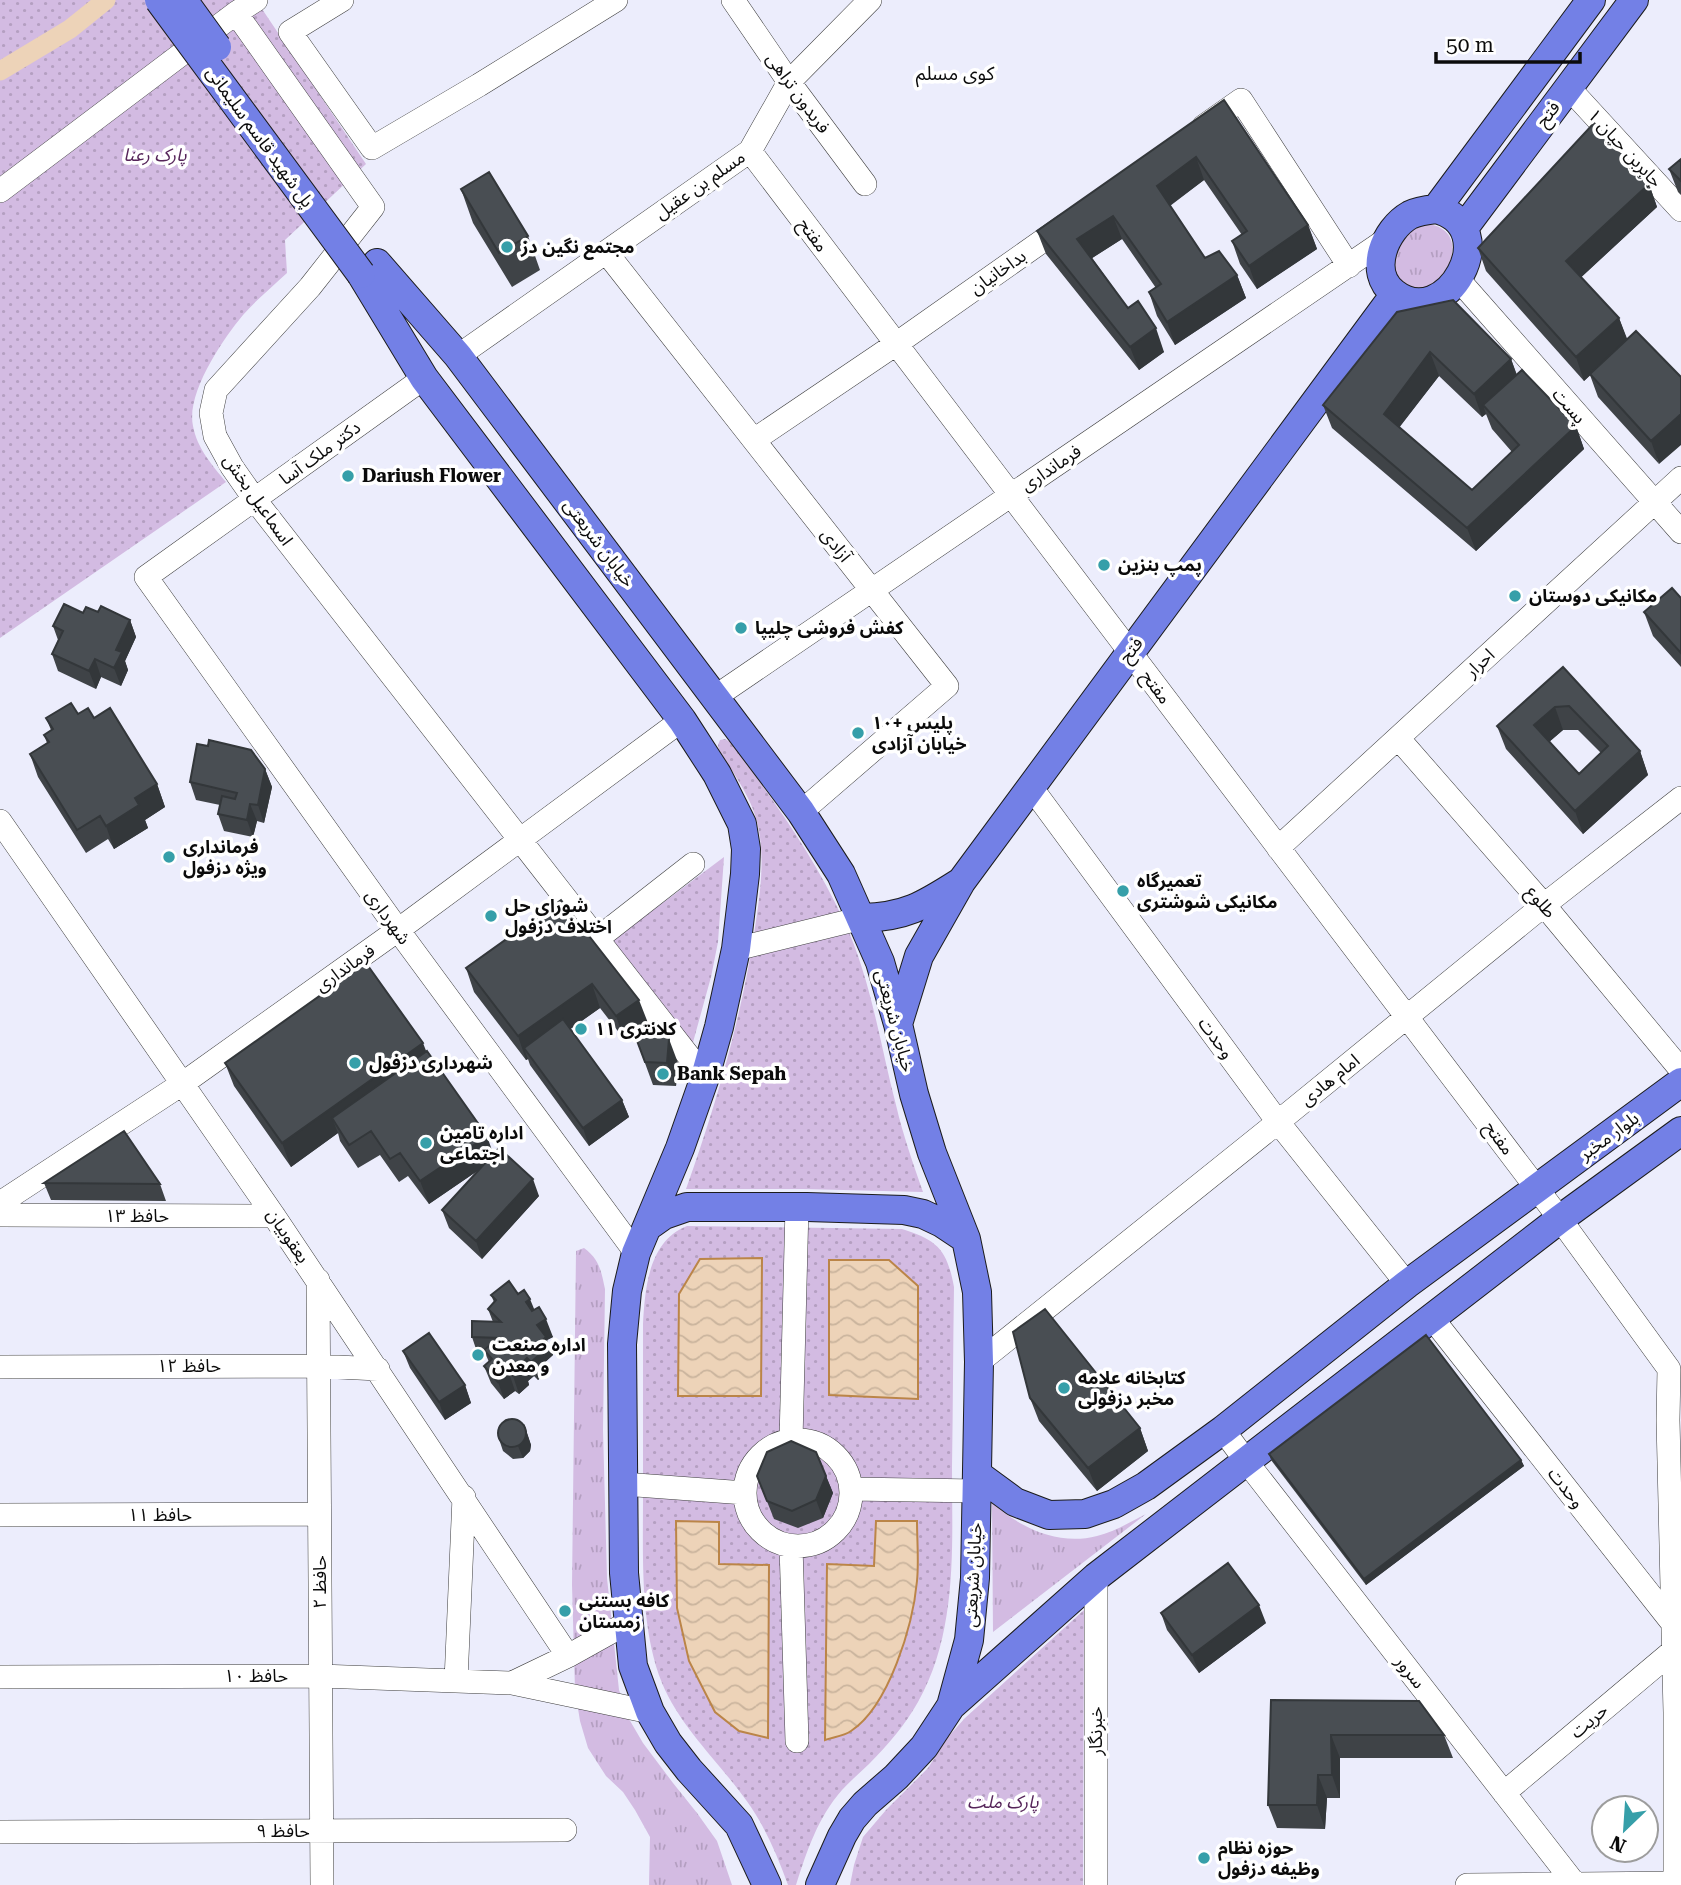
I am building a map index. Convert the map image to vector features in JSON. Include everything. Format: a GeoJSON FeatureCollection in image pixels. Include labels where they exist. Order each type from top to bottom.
{"type":"FeatureCollection","features":[{"type":"Feature","properties":{"kind":"main road","name":"پل شهید قاسم سلیمانی"},"geometry":{"type":"LineString","coordinates":[[159,0],[369,268]]}},
{"type":"Feature","properties":{"kind":"main road","name":"پل شهید قاسم سلیمانی"},"geometry":{"type":"LineString","coordinates":[[183,0],[369,268]]}},
{"type":"Feature","properties":{"kind":"main road","name":"فتح"},"geometry":{"type":"LineString","coordinates":[[1436,209],[1591,0]]}},
{"type":"Feature","properties":{"kind":"main road","name":"فتح"},"geometry":{"type":"LineString","coordinates":[[1464,228],[1634,0]]}},
{"type":"Feature","properties":{"kind":"main road"},"geometry":{"type":"LineString","coordinates":[[1436,209],[1452,215],[1464,228],[1468,246],[1465,265],[1458,279],[1444,294],[1431,300],[1416,302],[1395,295],[1388,288],[1381,268],[1382,250],[1402,220],[1420,211],[1436,209]]}},
{"type":"Feature","properties":{"kind":"main road","name":"خیابان شریعتی"},"geometry":{"type":"LineString","coordinates":[[369,268],[458,356],[801,812],[841,874],[880,962],[932,1153],[966,1239],[977,1292],[979,1362],[975,1577],[968,1640],[951,1706],[924,1747],[852,1819],[820,1885]]}},
{"type":"Feature","properties":{"kind":"main road"},"geometry":{"type":"LineString","coordinates":[[369,268],[424,377],[682,720],[717,774],[742,824],[746,849],[736,949],[719,1027],[680,1148],[641,1240],[627,1291],[622,1344],[624,1573],[634,1666],[650,1712],[675,1752],[739,1825],[767,1885]]}},
{"type":"Feature","properties":{"kind":"main road","name":"فتح"},"geometry":{"type":"LineString","coordinates":[[898,1024],[919,956],[961,882],[1395,295]]}},
{"type":"Feature","properties":{"kind":"main road"},"geometry":{"type":"LineString","coordinates":[[682,720],[715,697]]}},
{"type":"Feature","properties":{"kind":"main road"},"geometry":{"type":"LineString","coordinates":[[862,918],[884,918],[905,913],[925,905],[961,882]]}},
{"type":"Feature","properties":{"kind":"main road","name":"بلوار مخبر"},"geometry":{"type":"LineString","coordinates":[[977,1482],[1015,1502],[1049,1515],[1085,1514],[1114,1504],[1146,1486],[1223,1430],[1407,1284],[1681,1082]]}},
{"type":"Feature","properties":{"kind":"main road"},"geometry":{"type":"LineString","coordinates":[[951,1706],[1096,1577],[1560,1219],[1681,1131]]}},
{"type":"Feature","properties":{"kind":"main road"},"geometry":{"type":"LineString","coordinates":[[641,1240],[664,1215],[687,1207],[797,1207],[914,1212],[942,1223],[966,1239]]}},
{"type":"Feature","properties":{"kind":"main road"},"geometry":{"type":"LineString","coordinates":[[739,1825],[750,1885]]}},
{"type":"Feature","properties":{"kind":"main road"},"geometry":{"type":"LineString","coordinates":[[834,1885],[842,1836]]}},
{"type":"Feature","properties":{"kind":"street"},"geometry":{"type":"LineString","coordinates":[[0,191],[256,0]]}},
{"type":"Feature","properties":{"kind":"street"},"geometry":{"type":"LineString","coordinates":[[342,0],[290,32],[372,148],[616,0]]}},
{"type":"Feature","properties":{"kind":"street","name":"فریدون تراهی"},"geometry":{"type":"LineString","coordinates":[[733,0],[789,82],[865,184]]}},
{"type":"Feature","properties":{"kind":"street","name":"مسلم بن عقیل"},"geometry":{"type":"LineString","coordinates":[[458,356],[750,151],[789,82],[870,0]]}},
{"type":"Feature","properties":{"kind":"street","name":"اسماعیل بخش"},"geometry":{"type":"LineString","coordinates":[[236,13],[373,207],[310,287],[216,390],[211,413],[215,436],[255,500],[705,1077]]}},
{"type":"Feature","properties":{"kind":"street","name":"جابربن حیان ۱"},"geometry":{"type":"LineString","coordinates":[[1568,87],[1681,210]]}},
{"type":"Feature","properties":{"kind":"street"},"geometry":{"type":"LineString","coordinates":[[1185,140],[1241,100],[1349,266]]}},
{"type":"Feature","properties":{"kind":"street","name":"مفتح"},"geometry":{"type":"LineString","coordinates":[[750,151],[1560,1219]]}},
{"type":"Feature","properties":{"kind":"street","name":"بداخانیان"},"geometry":{"type":"LineString","coordinates":[[754,440],[896,344],[1085,210]]}},
{"type":"Feature","properties":{"kind":"street","name":"فرمانداری"},"geometry":{"type":"LineString","coordinates":[[715,697],[1387,239]]}},
{"type":"Feature","properties":{"kind":"street","name":"آزادی"},"geometry":{"type":"LineString","coordinates":[[606,252],[947,686],[801,812]]}},
{"type":"Feature","properties":{"kind":"street","name":"پست"},"geometry":{"type":"LineString","coordinates":[[1458,279],[1681,531]]}},
{"type":"Feature","properties":{"kind":"street","name":"دکتر ملک آسا"},"geometry":{"type":"LineString","coordinates":[[146,577],[424,377]]}},
{"type":"Feature","properties":{"kind":"street","name":"احرار"},"geometry":{"type":"LineString","coordinates":[[1278,848],[1681,478]]}},
{"type":"Feature","properties":{"kind":"street","name":"شهرداری"},"geometry":{"type":"LineString","coordinates":[[146,577],[398,930],[641,1240]]}},
{"type":"Feature","properties":{"kind":"street","name":"فرمانداری"},"geometry":{"type":"LineString","coordinates":[[0,1203],[182,1084],[398,930],[682,720]]}},
{"type":"Feature","properties":{"kind":"street","name":"طلوع"},"geometry":{"type":"LineString","coordinates":[[1398,738],[1544,905],[1681,1070]]}},
{"type":"Feature","properties":{"kind":"street","name":"وحدت"},"geometry":{"type":"LineString","coordinates":[[1031,787],[1278,1122],[1407,1284]]}},
{"type":"Feature","properties":{"kind":"street","name":"امام هادی"},"geometry":{"type":"LineString","coordinates":[[979,1362],[1681,797]]}},
{"type":"Feature","properties":{"kind":"street","name":"یعقوبیان"},"geometry":{"type":"LineString","coordinates":[[0,821],[274,1216],[568,1656]]}},
{"type":"Feature","properties":{"kind":"street"},"geometry":{"type":"LineString","coordinates":[[597,939],[693,864]]}},
{"type":"Feature","properties":{"kind":"street"},"geometry":{"type":"LineString","coordinates":[[736,949],[862,918]]}},
{"type":"Feature","properties":{"kind":"street"},"geometry":{"type":"LineString","coordinates":[[791,1440],[797,1207]]}},
{"type":"Feature","properties":{"kind":"street","name":"حافظ ۱۳"},"geometry":{"type":"LineString","coordinates":[[0,1215],[274,1216]]}},
{"type":"Feature","properties":{"kind":"street"},"geometry":{"type":"LineString","coordinates":[[1467,1885],[1677,1884],[1675,1420],[1669,1369],[1560,1219]]}},
{"type":"Feature","properties":{"kind":"street","name":"حافظ ۲"},"geometry":{"type":"LineString","coordinates":[[317,1280],[322,1885]]}},
{"type":"Feature","properties":{"kind":"street","name":"وحدت"},"geometry":{"type":"LineString","coordinates":[[1432,1318],[1674,1625]]}},
{"type":"Feature","properties":{"kind":"street","name":"حافظ ۱۲"},"geometry":{"type":"LineString","coordinates":[[0,1367],[318,1366],[378,1369]]}},
{"type":"Feature","properties":{"kind":"street","name":"سرور"},"geometry":{"type":"LineString","coordinates":[[1223,1430],[1575,1884]]}},
{"type":"Feature","properties":{"kind":"street"},"geometry":{"type":"LineString","coordinates":[[791,1440],[803,1440],[826,1448],[843,1466],[851,1489],[846,1515],[839,1526],[818,1542],[805,1545],[791,1546],[768,1536],[758,1528],[746,1506],[746,1480],[751,1468],[767,1449],[791,1440]]}},
{"type":"Feature","properties":{"kind":"street"},"geometry":{"type":"LineString","coordinates":[[851,1489],[977,1482]]}},
{"type":"Feature","properties":{"kind":"street"},"geometry":{"type":"LineString","coordinates":[[623,1485],[745,1493]]}},
{"type":"Feature","properties":{"kind":"street"},"geometry":{"type":"LineString","coordinates":[[456,1681],[464,1497]]}},
{"type":"Feature","properties":{"kind":"street","name":"حافظ ۱۱"},"geometry":{"type":"LineString","coordinates":[[0,1515],[319,1514]]}},
{"type":"Feature","properties":{"kind":"street"},"geometry":{"type":"LineString","coordinates":[[791,1546],[797,1741]]}},
{"type":"Feature","properties":{"kind":"street","name":"خبرنگار"},"geometry":{"type":"LineString","coordinates":[[1096,1577],[1096,1885]]}},
{"type":"Feature","properties":{"kind":"street"},"geometry":{"type":"LineString","coordinates":[[512,1683],[629,1622]]}},
{"type":"Feature","properties":{"kind":"street","name":"حریت"},"geometry":{"type":"LineString","coordinates":[[1504,1793],[1674,1650]]}},
{"type":"Feature","properties":{"kind":"street","name":"حافظ ۱۰"},"geometry":{"type":"LineString","coordinates":[[0,1677],[320,1676],[512,1683],[650,1712]]}},
{"type":"Feature","properties":{"kind":"street","name":"حافظ ۹"},"geometry":{"type":"LineString","coordinates":[[0,1832],[565,1830]]}},
{"type":"Feature","properties":{"kind":"green space","name":"پارک رعنا"},"geometry":{"type":"Polygon","coordinates":[[[0,0],[256,0],[366,164],[285,240],[287,273],[253,304],[235,325],[200,383],[192,413],[195,434],[206,456],[226,482],[0,638],[0,0]]]}},
{"type":"Feature","properties":{"kind":"green space"},"geometry":{"type":"Polygon","coordinates":[[[1421,223],[1439,227],[1449,235],[1451,259],[1436,281],[1426,287],[1414,288],[1400,280],[1394,267],[1394,259],[1399,244],[1421,223]]]}},
{"type":"Feature","properties":{"kind":"green space"},"geometry":{"type":"Polygon","coordinates":[[[725,739],[746,763],[792,828],[844,921],[868,989],[899,1116],[923,1192],[686,1189],[736,1023],[751,955],[761,881],[760,841],[755,815],[719,750],[720,740],[725,739]]]}},
{"type":"Feature","properties":{"kind":"green space"},"geometry":{"type":"Polygon","coordinates":[[[724,857],[718,942],[692,1046],[612,941],[724,857]]]}},
{"type":"Feature","properties":{"kind":"green space"},"geometry":{"type":"Polygon","coordinates":[[[687,1226],[902,1229],[924,1237],[938,1248],[948,1263],[954,1287],[952,1558],[940,1646],[931,1675],[908,1719],[826,1811],[809,1847],[796,1885],[788,1885],[770,1841],[753,1810],[689,1729],[670,1699],[655,1662],[646,1616],[643,1569],[644,1310],[648,1281],[657,1254],[664,1242],[687,1226]]]}},
{"type":"Feature","properties":{"kind":"green space"},"geometry":{"type":"Polygon","coordinates":[[[584,1248],[597,1262],[605,1289],[603,1430],[607,1578],[619,1690],[629,1719],[643,1743],[717,1841],[732,1885],[649,1885],[650,1837],[623,1792],[606,1776],[588,1748],[580,1721],[575,1690],[572,1585],[576,1251],[584,1248]]]}},
{"type":"Feature","properties":{"kind":"green space"},"geometry":{"type":"Polygon","coordinates":[[[992,1503],[1028,1527],[1054,1537],[1068,1539],[1103,1534],[1146,1514],[993,1632],[992,1503]]]}},
{"type":"Feature","properties":{"kind":"green space","name":"پارک ملت"},"geometry":{"type":"Polygon","coordinates":[[[1084,1610],[1083,1885],[850,1885],[863,1837],[928,1768],[948,1737],[965,1718],[1084,1610]]]}},
{"type":"Feature","properties":{"kind":"water"},"geometry":{"type":"Polygon","coordinates":[[[762,1258],[761,1396],[678,1396],[679,1294],[700,1259],[762,1258]]]}},
{"type":"Feature","properties":{"kind":"water"},"geometry":{"type":"Polygon","coordinates":[[[829,1260],[889,1260],[918,1286],[918,1399],[829,1395],[829,1260]]]}},
{"type":"Feature","properties":{"kind":"water"},"geometry":{"type":"Polygon","coordinates":[[[676,1521],[719,1522],[719,1564],[769,1565],[768,1738],[739,1731],[715,1712],[689,1661],[677,1608],[676,1521]]]}},
{"type":"Feature","properties":{"kind":"water"},"geometry":{"type":"Polygon","coordinates":[[[876,1521],[917,1521],[918,1574],[915,1599],[897,1663],[877,1703],[851,1731],[825,1740],[827,1564],[874,1566],[876,1521]]]}},
{"type":"Feature","properties":{"kind":"building"},"geometry":{"type":"Polygon","coordinates":[[[1224,100],[1308,225],[1249,266],[1232,241],[1247,231],[1196,157],[1157,186],[1205,258],[1219,251],[1237,275],[1167,322],[1149,292],[1161,284],[1113,216],[1077,239],[1128,308],[1138,301],[1156,328],[1130,347],[1037,231],[1224,100]]]}},
{"type":"Feature","properties":{"kind":"building"},"geometry":{"type":"Polygon","coordinates":[[[1594,123],[1649,184],[1566,261],[1619,318],[1576,357],[1478,248],[1594,123]]]}},
{"type":"Feature","properties":{"kind":"building"},"geometry":{"type":"Polygon","coordinates":[[[1681,159],[1681,181],[1669,169],[1681,159]]]}},
{"type":"Feature","properties":{"kind":"building"},"geometry":{"type":"Polygon","coordinates":[[[489,172],[528,236],[499,253],[461,189],[489,172]]]}},
{"type":"Feature","properties":{"kind":"building"},"geometry":{"type":"Polygon","coordinates":[[[1453,300],[1511,359],[1474,394],[1430,352],[1384,414],[1472,490],[1519,445],[1483,405],[1522,370],[1576,426],[1467,528],[1323,405],[1397,312],[1453,300]]]}},
{"type":"Feature","properties":{"kind":"building"},"geometry":{"type":"Polygon","coordinates":[[[1636,331],[1681,377],[1681,414],[1651,441],[1590,374],[1636,331]]]}},
{"type":"Feature","properties":{"kind":"building"},"geometry":{"type":"Polygon","coordinates":[[[1672,588],[1681,598],[1681,653],[1644,612],[1672,588]]]}},
{"type":"Feature","properties":{"kind":"building"},"geometry":{"type":"Polygon","coordinates":[[[64,604],[83,613],[86,607],[98,612],[101,606],[130,620],[116,650],[122,652],[114,668],[95,659],[89,671],[52,654],[63,631],[53,626],[64,604]]]}},
{"type":"Feature","properties":{"kind":"building"},"geometry":{"type":"Polygon","coordinates":[[[1563,667],[1640,751],[1575,811],[1497,726],[1563,667]],[[1569,706],[1555,707],[1534,725],[1579,774],[1608,746],[1569,706]]]}},
{"type":"Feature","properties":{"kind":"building"},"geometry":{"type":"Polygon","coordinates":[[[71,703],[78,714],[88,708],[94,718],[110,708],[157,784],[135,798],[139,805],[106,826],[100,816],[77,830],[30,754],[49,742],[44,735],[53,729],[46,718],[71,703]]]}},
{"type":"Feature","properties":{"kind":"building"},"geometry":{"type":"Polygon","coordinates":[[[209,740],[251,750],[265,769],[258,805],[250,804],[247,820],[218,814],[222,796],[235,799],[237,793],[190,782],[197,744],[208,746],[209,740]]]}},
{"type":"Feature","properties":{"kind":"building"},"geometry":{"type":"Polygon","coordinates":[[[561,900],[639,1000],[616,1016],[592,984],[518,1036],[466,968],[561,900]]]}},
{"type":"Feature","properties":{"kind":"building"},"geometry":{"type":"Polygon","coordinates":[[[366,963],[423,1043],[282,1143],[225,1063],[366,963]]]}},
{"type":"Feature","properties":{"kind":"building"},"geometry":{"type":"Polygon","coordinates":[[[563,1019],[622,1100],[583,1128],[524,1048],[563,1019]]]}},
{"type":"Feature","properties":{"kind":"building"},"geometry":{"type":"Polygon","coordinates":[[[657,1022],[669,1039],[667,1063],[645,1062],[633,1030],[657,1022]]]}},
{"type":"Feature","properties":{"kind":"building"},"geometry":{"type":"Polygon","coordinates":[[[427,1051],[487,1136],[420,1181],[400,1153],[390,1159],[371,1131],[349,1145],[332,1118],[427,1051]]]}},
{"type":"Feature","properties":{"kind":"building"},"geometry":{"type":"Polygon","coordinates":[[[124,1131],[160,1184],[44,1183],[124,1131]]]}},
{"type":"Feature","properties":{"kind":"building"},"geometry":{"type":"Polygon","coordinates":[[[499,1148],[533,1179],[476,1241],[442,1210],[499,1148]]]}},
{"type":"Feature","properties":{"kind":"building"},"geometry":{"type":"Polygon","coordinates":[[[509,1281],[518,1294],[524,1290],[530,1299],[526,1302],[532,1311],[539,1307],[546,1319],[537,1325],[546,1337],[534,1348],[539,1355],[531,1362],[527,1358],[520,1365],[523,1368],[513,1376],[509,1373],[498,1382],[484,1366],[492,1359],[484,1350],[499,1338],[472,1337],[472,1321],[501,1322],[488,1309],[496,1300],[491,1295],[509,1281]]]}},
{"type":"Feature","properties":{"kind":"building","name":"کتابخانه علامه مخبر دزفولی"},"geometry":{"type":"Polygon","coordinates":[[[1045,1309],[1140,1428],[1088,1468],[1030,1398],[1013,1332],[1045,1309]]]}},
{"type":"Feature","properties":{"kind":"building"},"geometry":{"type":"Polygon","coordinates":[[[429,1333],[465,1385],[439,1402],[403,1351],[429,1333]]]}},
{"type":"Feature","properties":{"kind":"building"},"geometry":{"type":"Polygon","coordinates":[[[1426,1335],[1521,1460],[1364,1579],[1269,1454],[1426,1335]]]}},
{"type":"Feature","properties":{"kind":"building"},"geometry":{"type":"Polygon","coordinates":[[[512,1419],[522,1423],[526,1433],[522,1443],[512,1447],[502,1443],[498,1433],[502,1423],[512,1419]]]}},
{"type":"Feature","properties":{"kind":"building"},"geometry":{"type":"Polygon","coordinates":[[[791,1441],[816,1452],[826,1476],[816,1500],[792,1511],[767,1501],[757,1476],[767,1452],[791,1441]]]}},
{"type":"Feature","properties":{"kind":"building"},"geometry":{"type":"Polygon","coordinates":[[[1228,1563],[1259,1605],[1192,1655],[1161,1613],[1228,1563]]]}},
{"type":"Feature","properties":{"kind":"building"},"geometry":{"type":"Polygon","coordinates":[[[1271,1700],[1419,1701],[1444,1735],[1331,1735],[1332,1775],[1318,1775],[1317,1805],[1268,1805],[1271,1700]]]}},
{"type":"Feature","properties":{"kind":"waterway"},"geometry":{"type":"LineString","coordinates":[[0,71],[70,29],[106,0]]}},
{"type":"Feature","properties":{"kind":"place","name":"مجتمع نگین دز"},"geometry":{"type":"Point","coordinates":[507,247]}},
{"type":"Feature","properties":{"kind":"place","name":"Dariush Flower"},"geometry":{"type":"Point","coordinates":[348,476]}},
{"type":"Feature","properties":{"kind":"place","name":"پمپ بنزین"},"geometry":{"type":"Point","coordinates":[1104,565]}},
{"type":"Feature","properties":{"kind":"place","name":"مکانیکی دوستان"},"geometry":{"type":"Point","coordinates":[1515,596]}},
{"type":"Feature","properties":{"kind":"place","name":"کفش فروشی چلیپا"},"geometry":{"type":"Point","coordinates":[741,628]}},
{"type":"Feature","properties":{"kind":"place","name":"پلیس +۱۰ خیابان آزادی"},"geometry":{"type":"Point","coordinates":[858,733]}},
{"type":"Feature","properties":{"kind":"place","name":"فرمانداری ویژه دزفول"},"geometry":{"type":"Point","coordinates":[169,857]}},
{"type":"Feature","properties":{"kind":"place","name":"تعمیرگاه مکانیکی شوشتری"},"geometry":{"type":"Point","coordinates":[1123,891]}},
{"type":"Feature","properties":{"kind":"place","name":"شورای حل اختلاف دزفول"},"geometry":{"type":"Point","coordinates":[491,916]}},
{"type":"Feature","properties":{"kind":"place","name":"کلانتری ۱۱"},"geometry":{"type":"Point","coordinates":[581,1029]}},
{"type":"Feature","properties":{"kind":"place","name":"شهرداری دزفول"},"geometry":{"type":"Point","coordinates":[355,1063]}},
{"type":"Feature","properties":{"kind":"place","name":"Bank Sepah"},"geometry":{"type":"Point","coordinates":[663,1074]}},
{"type":"Feature","properties":{"kind":"place","name":"اداره تامین اجتماعی"},"geometry":{"type":"Point","coordinates":[426,1143]}},
{"type":"Feature","properties":{"kind":"place","name":"اداره صنعت و معدن"},"geometry":{"type":"Point","coordinates":[478,1355]}},
{"type":"Feature","properties":{"kind":"place","name":"کتابخانه علامه مخبر دزفولی"},"geometry":{"type":"Point","coordinates":[1064,1388]}},
{"type":"Feature","properties":{"kind":"place","name":"کافه بستنی زمستان"},"geometry":{"type":"Point","coordinates":[565,1611]}},
{"type":"Feature","properties":{"kind":"place","name":"حوزه نظام وظیفه دزفول"},"geometry":{"type":"Point","coordinates":[1204,1858]}},
{"type":"Feature","properties":{"kind":"district","name":"کوی مسلم"},"geometry":{"type":"Point","coordinates":[955,73]}}]}
